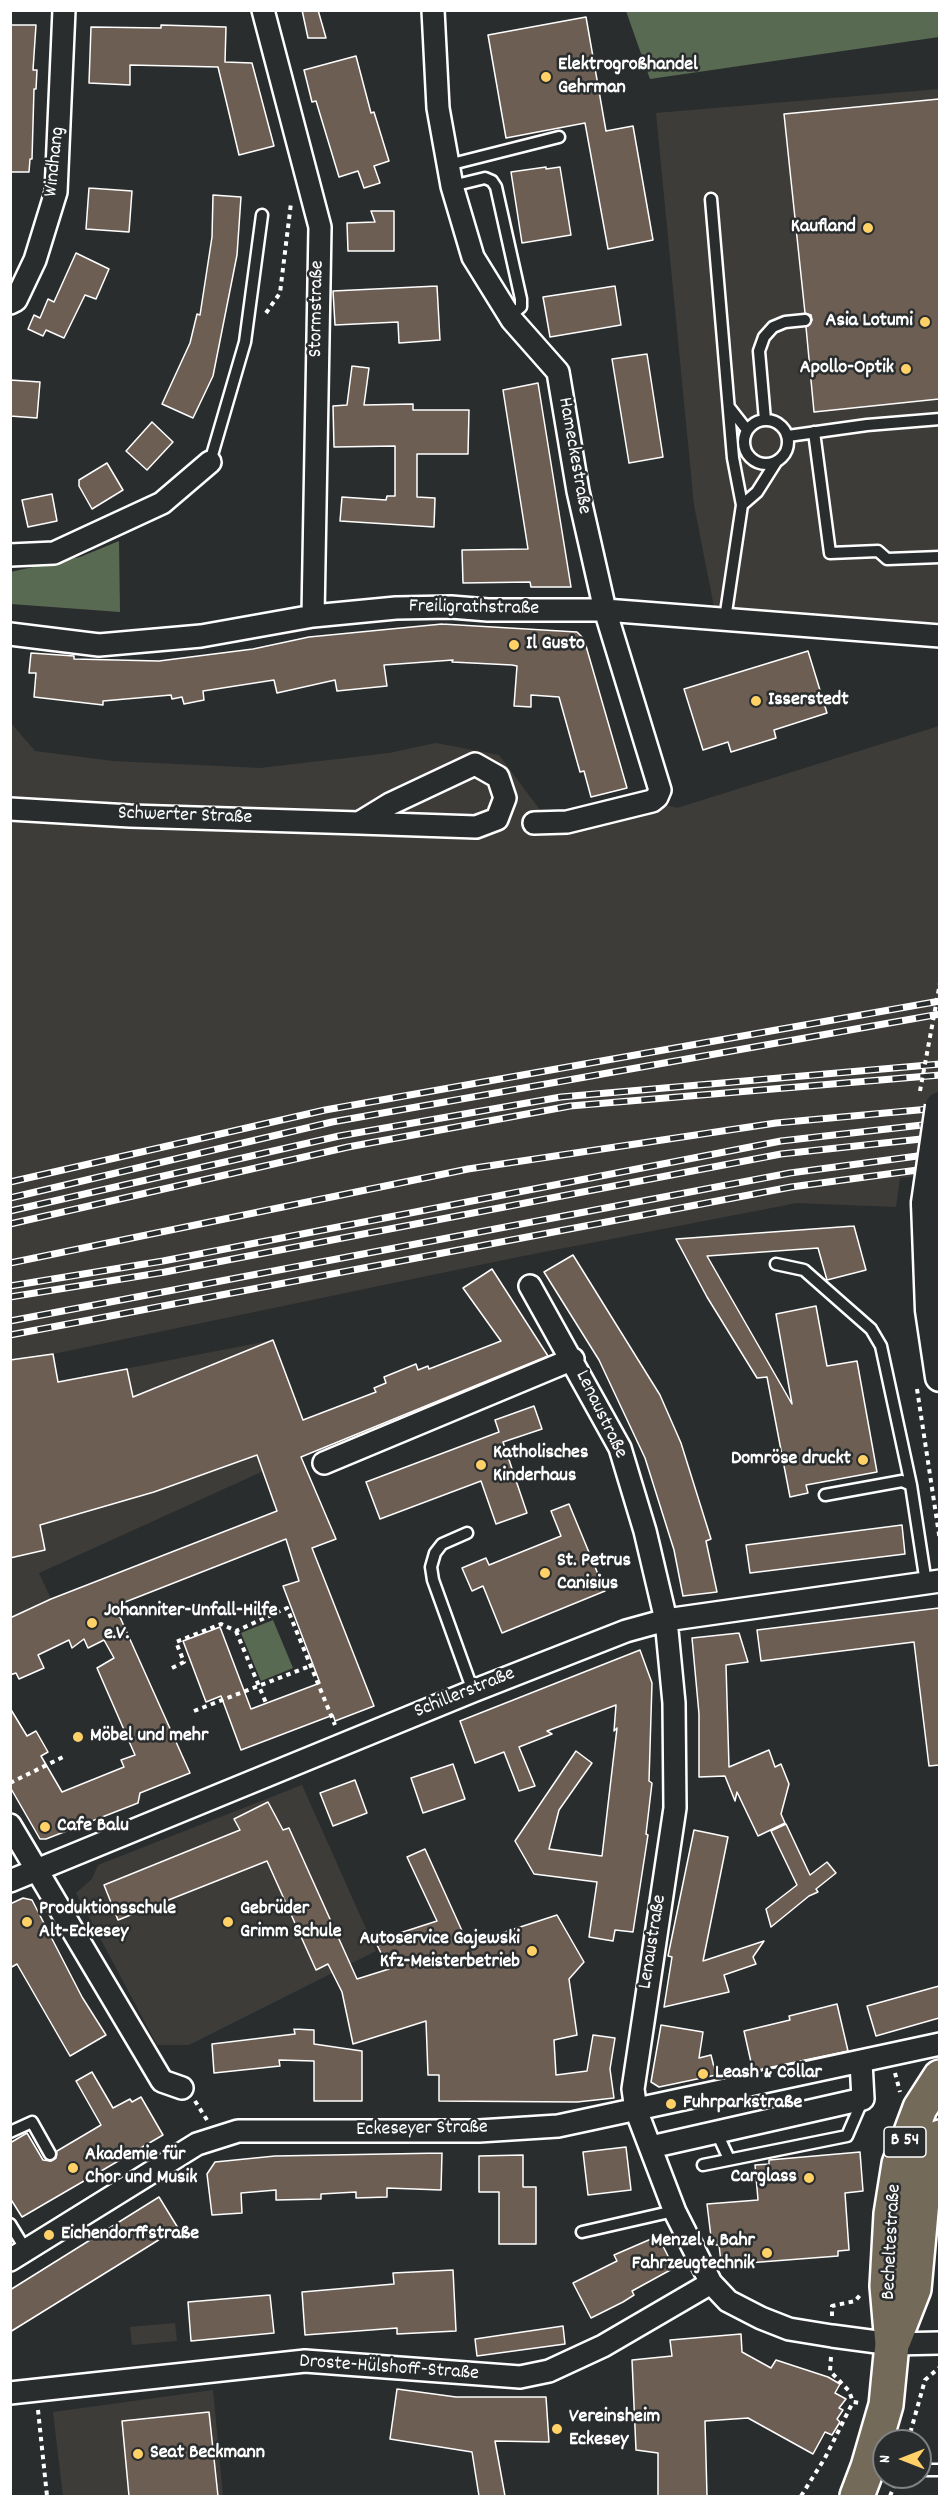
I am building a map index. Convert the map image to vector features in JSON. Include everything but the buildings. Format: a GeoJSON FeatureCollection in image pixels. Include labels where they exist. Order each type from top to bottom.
{"type":"FeatureCollection","features":[{"type":"Feature","properties":{"kind":"main road"},"geometry":{"type":"LineString","coordinates":[[939,1107],[926,1203],[930,1310],[939,1377]]}},
{"type":"Feature","properties":{"kind":"main road","name":"Becheltestraße"},"geometry":{"type":"LineString","coordinates":[[883,2429],[892,2344],[887,2286],[891,2214],[898,2164],[920,2108],[939,2077]]}},
{"type":"Feature","properties":{"kind":"main road","name":"Becheltestraße"},"geometry":{"type":"LineString","coordinates":[[892,2344],[914,2289],[922,2201],[929,2166],[939,2137]]}},
{"type":"Feature","properties":{"kind":"street","name":"Windhang"},"geometry":{"type":"LineString","coordinates":[[10,303],[16,300],[35,260],[56,192],[64,10]]}},
{"type":"Feature","properties":{"kind":"street","name":"Stormstraße"},"geometry":{"type":"LineString","coordinates":[[263,10],[320,227],[313,616]]}},
{"type":"Feature","properties":{"kind":"street","name":"Hameckestraße"},"geometry":{"type":"LineString","coordinates":[[433,10],[438,108],[452,186],[473,257],[510,316],[558,372],[578,491],[605,610],[660,790],[652,801],[567,822],[534,823]]}},
{"type":"Feature","properties":{"kind":"street"},"geometry":{"type":"LineString","coordinates":[[10,555],[54,554],[162,502],[210,462]]}},
{"type":"Feature","properties":{"kind":"street","name":"Freiligrathstraße"},"geometry":{"type":"LineString","coordinates":[[10,634],[99,645],[201,636],[313,616],[396,608],[605,610],[939,636]]}},
{"type":"Feature","properties":{"kind":"street","name":"Schwerter Straße"},"geometry":{"type":"LineString","coordinates":[[10,809],[130,816],[477,827],[497,819],[505,798],[498,777],[475,764],[390,804],[359,823]]}},
{"type":"Feature","properties":{"kind":"street","name":"Lenaustraße"},"geometry":{"type":"LineString","coordinates":[[530,1286],[573,1359],[620,1448],[645,1531],[666,1620],[675,1703],[675,1808],[634,2070],[636,2110],[675,2211],[691,2248],[711,2283],[728,2301],[761,2318],[789,2329],[892,2344],[939,2343]]}},
{"type":"Feature","properties":{"kind":"street","name":"Lenaustraße"},"geometry":{"type":"LineString","coordinates":[[324,1463],[573,1359]]}},
{"type":"Feature","properties":{"kind":"street","name":"Schillerstraße"},"geometry":{"type":"LineString","coordinates":[[10,1881],[473,1690],[626,1631],[666,1620],[933,1582]]}},
{"type":"Feature","properties":{"kind":"street"},"geometry":{"type":"LineString","coordinates":[[10,1825],[162,2081],[182,2088]]}},
{"type":"Feature","properties":{"kind":"street","name":"Eckeseyer Straße"},"geometry":{"type":"LineString","coordinates":[[18,2255],[96,2205],[213,2138],[238,2131],[479,2131],[558,2126],[939,2044]]}},
{"type":"Feature","properties":{"kind":"street"},"geometry":{"type":"LineString","coordinates":[[651,2147],[863,2099],[861,2062]]}},
{"type":"Feature","properties":{"kind":"street","name":"Droste-Hülshoff-Straße"},"geometry":{"type":"LineString","coordinates":[[10,2393],[304,2361],[520,2377],[549,2371],[603,2346],[711,2283]]}},
{"type":"Feature","properties":{"kind":"lane"},"geometry":{"type":"LineString","coordinates":[[448,165],[559,137]]}},
{"type":"Feature","properties":{"kind":"lane"},"geometry":{"type":"LineString","coordinates":[[452,186],[485,178],[492,181],[496,187],[520,299],[520,307],[510,316]]}},
{"type":"Feature","properties":{"kind":"lane"},"geometry":{"type":"LineString","coordinates":[[711,199],[733,458],[742,505],[725,619]]}},
{"type":"Feature","properties":{"kind":"lane"},"geometry":{"type":"LineString","coordinates":[[210,462],[245,342],[262,215]]}},
{"type":"Feature","properties":{"kind":"lane"},"geometry":{"type":"LineString","coordinates":[[765,420],[759,351],[764,337],[773,327],[785,322],[805,320]]}},
{"type":"Feature","properties":{"kind":"lane"},"geometry":{"type":"LineString","coordinates":[[728,406],[747,430],[745,450],[754,461],[761,464],[776,462]]}},
{"type":"Feature","properties":{"kind":"lane"},"geometry":{"type":"LineString","coordinates":[[788,436],[939,419]]}},
{"type":"Feature","properties":{"kind":"lane"},"geometry":{"type":"LineString","coordinates":[[742,505],[757,492],[776,462],[786,451],[788,436],[779,424],[765,420],[758,421],[747,430]]}},
{"type":"Feature","properties":{"kind":"lane"},"geometry":{"type":"LineString","coordinates":[[814,432],[830,554],[878,551],[887,559],[939,557]]}},
{"type":"Feature","properties":{"kind":"lane"},"geometry":{"type":"LineString","coordinates":[[733,458],[745,450]]}},
{"type":"Feature","properties":{"kind":"lane"},"geometry":{"type":"LineString","coordinates":[[776,1264],[804,1270],[871,1329],[881,1346],[933,1582]]}},
{"type":"Feature","properties":{"kind":"lane"},"geometry":{"type":"LineString","coordinates":[[825,1495],[902,1482],[910,1485]]}},
{"type":"Feature","properties":{"kind":"lane"},"geometry":{"type":"LineString","coordinates":[[467,1533],[442,1544],[435,1553],[431,1567],[433,1580],[473,1690]]}},
{"type":"Feature","properties":{"kind":"lane"},"geometry":{"type":"LineString","coordinates":[[703,2165],[848,2136],[863,2099]]}},
{"type":"Feature","properties":{"kind":"lane"},"geometry":{"type":"LineString","coordinates":[[10,2132],[32,2122],[50,2154]]}},
{"type":"Feature","properties":{"kind":"lane"},"geometry":{"type":"LineString","coordinates":[[716,2131],[729,2160]]}},
{"type":"Feature","properties":{"kind":"lane"},"geometry":{"type":"LineString","coordinates":[[582,2232],[675,2211]]}},
{"type":"Feature","properties":{"kind":"lane"},"geometry":{"type":"LineString","coordinates":[[10,2224],[18,2255]]}},
{"type":"Feature","properties":{"kind":"path"},"geometry":{"type":"LineString","coordinates":[[245,342],[280,293],[292,193]]}},
{"type":"Feature","properties":{"kind":"path"},"geometry":{"type":"LineString","coordinates":[[172,1668],[184,1662],[176,1642],[221,1624],[236,1630],[287,1608],[332,1720]]}},
{"type":"Feature","properties":{"kind":"path"},"geometry":{"type":"LineString","coordinates":[[236,1630],[267,1703]]}},
{"type":"Feature","properties":{"kind":"path"},"geometry":{"type":"LineString","coordinates":[[194,1711],[310,1666]]}},
{"type":"Feature","properties":{"kind":"path"},"geometry":{"type":"LineString","coordinates":[[10,1783],[65,1756]]}},
{"type":"Feature","properties":{"kind":"path"},"geometry":{"type":"LineString","coordinates":[[182,2088],[206,2117],[213,2138]]}},
{"type":"Feature","properties":{"kind":"path"},"geometry":{"type":"LineString","coordinates":[[911,2429],[925,2380],[939,2367]]}},
{"type":"Feature","properties":{"kind":"path"},"geometry":{"type":"LineString","coordinates":[[36,2391],[47,2496]]}},
{"type":"Feature","properties":{"kind":"path"},"geometry":{"type":"LineString","coordinates":[[801,2496],[825,2458],[854,2402]]}},
{"type":"Feature","properties":{"kind":"shaded area"},"geometry":{"type":"Polygon","coordinates":[[[939,89],[939,635],[716,617],[694,505],[656,113],[939,89]]]}},
{"type":"Feature","properties":{"kind":"shaded area"},"geometry":{"type":"Polygon","coordinates":[[[10,722],[35,751],[113,761],[260,768],[389,753],[436,743],[499,755],[549,822],[652,801],[677,808],[939,726],[939,1174],[900,1178],[896,1207],[797,1203],[523,1256],[53,1354],[58,1382],[273,1340],[314,1448],[39,1573],[51,1599],[11,1618],[10,722]]]}},
{"type":"Feature","properties":{"kind":"shaded area","name":"Gebrüder Grimm Schule"},"geometry":{"type":"Polygon","coordinates":[[[302,1785],[376,1951],[189,2045],[157,2045],[76,1893],[92,1879],[98,1865],[302,1785]]]}},
{"type":"Feature","properties":{"kind":"shaded area"},"geometry":{"type":"Polygon","coordinates":[[[175,2323],[177,2341],[132,2345],[130,2327],[175,2323]]]}},
{"type":"Feature","properties":{"kind":"shaded area","name":"Seat Beckmann"},"geometry":{"type":"Polygon","coordinates":[[[213,2390],[223,2496],[63,2496],[53,2412],[213,2390]]]}},
{"type":"Feature","properties":{"kind":"green space"},"geometry":{"type":"Polygon","coordinates":[[[626,11],[939,11],[939,37],[650,79],[626,11]]]}},
{"type":"Feature","properties":{"kind":"green space"},"geometry":{"type":"Polygon","coordinates":[[[119,541],[120,612],[11,604],[10,572],[80,557],[119,541]]]}},
{"type":"Feature","properties":{"kind":"green space"},"geometry":{"type":"Polygon","coordinates":[[[273,1620],[293,1668],[261,1681],[241,1633],[273,1620]]]}},
{"type":"Feature","properties":{"kind":"railway"},"geometry":{"type":"LineString","coordinates":[[10,1182],[325,1110],[940,1001]]}},
{"type":"Feature","properties":{"kind":"railway"},"geometry":{"type":"LineString","coordinates":[[10,1198],[332,1122],[940,1014]]}},
{"type":"Feature","properties":{"kind":"railway"},"geometry":{"type":"LineString","coordinates":[[10,1211],[339,1136],[561,1097],[940,1064]]}},
{"type":"Feature","properties":{"kind":"railway"},"geometry":{"type":"LineString","coordinates":[[10,1224],[348,1147],[570,1106],[940,1075]]}},
{"type":"Feature","properties":{"kind":"railway"},"geometry":{"type":"LineString","coordinates":[[10,1263],[468,1169],[776,1123],[940,1108]]}},
{"type":"Feature","properties":{"kind":"railway"},"geometry":{"type":"LineString","coordinates":[[10,1286],[163,1261],[781,1141],[940,1123]]}},
{"type":"Feature","properties":{"kind":"railway"},"geometry":{"type":"LineString","coordinates":[[10,1297],[165,1272],[781,1154],[940,1137]]}},
{"type":"Feature","properties":{"kind":"railway"},"geometry":{"type":"LineString","coordinates":[[10,1321],[790,1173],[940,1153]]}},
{"type":"Feature","properties":{"kind":"railway"},"geometry":{"type":"LineString","coordinates":[[10,1335],[791,1187],[940,1167]]}},
{"type":"Feature","properties":{"kind":"place","name":"Elektrogroßhandel Gehrman"},"geometry":{"type":"Point","coordinates":[546,77]}},
{"type":"Feature","properties":{"kind":"place","name":"Kaufland"},"geometry":{"type":"Point","coordinates":[868,228]}},
{"type":"Feature","properties":{"kind":"place","name":"Asia Lotumi"},"geometry":{"type":"Point","coordinates":[925,322]}},
{"type":"Feature","properties":{"kind":"place","name":"Apollo-Optik"},"geometry":{"type":"Point","coordinates":[906,369]}},
{"type":"Feature","properties":{"kind":"place","name":"Il Gusto"},"geometry":{"type":"Point","coordinates":[514,645]}},
{"type":"Feature","properties":{"kind":"place","name":"Isserstedt"},"geometry":{"type":"Point","coordinates":[756,701]}},
{"type":"Feature","properties":{"kind":"place","name":"Domröse druckt"},"geometry":{"type":"Point","coordinates":[863,1460]}},
{"type":"Feature","properties":{"kind":"place","name":"Katholisches Kinderhaus"},"geometry":{"type":"Point","coordinates":[481,1465]}},
{"type":"Feature","properties":{"kind":"place","name":"St. Petrus Canisius"},"geometry":{"type":"Point","coordinates":[545,1573]}},
{"type":"Feature","properties":{"kind":"place","name":"Johanniter-Unfall-Hilfe e.V."},"geometry":{"type":"Point","coordinates":[92,1623]}},
{"type":"Feature","properties":{"kind":"place","name":"Möbel und mehr"},"geometry":{"type":"Point","coordinates":[78,1737]}},
{"type":"Feature","properties":{"kind":"place","name":"Cafe Balu"},"geometry":{"type":"Point","coordinates":[45,1827]}},
{"type":"Feature","properties":{"kind":"place","name":"Produktionsschule Alt-Eckesey"},"geometry":{"type":"Point","coordinates":[27,1922]}},
{"type":"Feature","properties":{"kind":"place","name":"Gebrüder Grimm Schule"},"geometry":{"type":"Point","coordinates":[228,1922]}},
{"type":"Feature","properties":{"kind":"place","name":"Autoservice Gajewski Kfz-Meisterbetrieb"},"geometry":{"type":"Point","coordinates":[532,1951]}},
{"type":"Feature","properties":{"kind":"place","name":"Leash & Collar"},"geometry":{"type":"Point","coordinates":[703,2074]}},
{"type":"Feature","properties":{"kind":"place","name":"Fuhrparkstraße"},"geometry":{"type":"Point","coordinates":[671,2104]}},
{"type":"Feature","properties":{"kind":"place","name":"Akademie für Chor und Musik"},"geometry":{"type":"Point","coordinates":[73,2168]}},
{"type":"Feature","properties":{"kind":"place","name":"Carglass"},"geometry":{"type":"Point","coordinates":[809,2178]}},
{"type":"Feature","properties":{"kind":"place","name":"Eichendorffstraße"},"geometry":{"type":"Point","coordinates":[49,2235]}},
{"type":"Feature","properties":{"kind":"place","name":"Menzel & Bahr Fahrzeugtechnik"},"geometry":{"type":"Point","coordinates":[767,2253]}},
{"type":"Feature","properties":{"kind":"place","name":"Vereinsheim Eckesey"},"geometry":{"type":"Point","coordinates":[557,2429]}},
{"type":"Feature","properties":{"kind":"place","name":"Seat Beckmann"},"geometry":{"type":"Point","coordinates":[138,2454]}}]}
